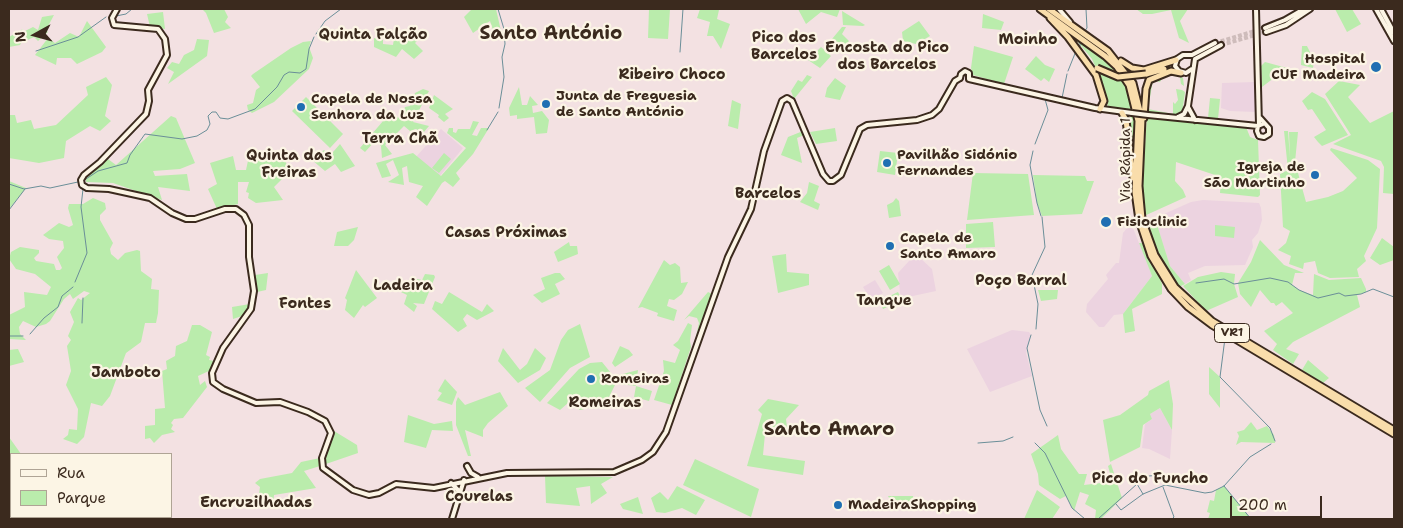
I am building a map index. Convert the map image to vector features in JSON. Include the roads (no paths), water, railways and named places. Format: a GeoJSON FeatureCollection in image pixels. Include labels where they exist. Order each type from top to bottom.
{"type":"FeatureCollection","features":[{"type":"Feature","properties":{"kind":"highway","name":"Via Rápida 1"},"geometry":{"type":"LineString","coordinates":[[1040,9],[1106,56],[1117,67],[1129,86],[1138,121],[1136,197],[1140,227],[1151,256],[1167,283],[1188,307],[1212,325],[1394,434]]}},
{"type":"Feature","properties":{"kind":"highway"},"geometry":{"type":"LineString","coordinates":[[1040,9],[1068,37],[1083,56],[1101,86],[1104,102],[1100,110]]}},
{"type":"Feature","properties":{"kind":"highway","name":"Via Rápida 1"},"geometry":{"type":"LineString","coordinates":[[1048,9],[1115,57],[1137,92],[1141,111],[1142,141],[1139,191],[1142,219],[1154,255],[1175,288],[1212,321],[1394,430]]}},
{"type":"Feature","properties":{"kind":"highway"},"geometry":{"type":"LineString","coordinates":[[1083,56],[1097,68],[1118,77],[1146,74],[1170,67],[1180,72]]}},
{"type":"Feature","properties":{"kind":"highway"},"geometry":{"type":"LineString","coordinates":[[1115,57],[1130,67],[1141,70],[1168,64],[1176,60]]}},
{"type":"Feature","properties":{"kind":"highway"},"geometry":{"type":"LineString","coordinates":[[1142,141],[1148,81],[1154,76],[1168,71],[1180,72]]}},
{"type":"Feature","properties":{"kind":"highway"},"geometry":{"type":"LineString","coordinates":[[1122,112],[1126,120],[1136,197]]}},
{"type":"Feature","properties":{"kind":"highway"},"geometry":{"type":"LineString","coordinates":[[1126,120],[1131,113]]}},
{"type":"Feature","properties":{"kind":"main road"},"geometry":{"type":"LineString","coordinates":[[117,9],[112,18],[114,25],[158,29],[165,38],[167,55],[148,90],[150,101],[146,114],[100,162],[84,175],[81,184],[84,188],[109,188],[150,198],[172,213],[186,219],[195,219],[225,209],[236,209],[244,216],[248,225],[248,257],[254,291],[251,309],[223,348],[212,373],[213,382],[254,402],[280,402],[308,412],[325,421],[331,433],[322,458],[322,466],[326,472],[353,490],[369,495],[401,483],[426,488],[507,473],[620,471],[642,460],[660,443],[666,432],[728,257],[751,209],[764,151],[782,100],[787,98],[792,101],[824,174],[829,181],[833,182],[841,175],[860,129],[867,125],[917,120],[932,115],[939,109],[961,74],[965,71],[969,73],[969,78]]}},
{"type":"Feature","properties":{"kind":"main road"},"geometry":{"type":"LineString","coordinates":[[1058,9],[1077,28]]}},
{"type":"Feature","properties":{"kind":"main road"},"geometry":{"type":"LineString","coordinates":[[1256,9],[1260,125],[1257,131]]}},
{"type":"Feature","properties":{"kind":"main road"},"geometry":{"type":"LineString","coordinates":[[1304,9],[1266,30],[1286,25],[1310,9]]}},
{"type":"Feature","properties":{"kind":"main road"},"geometry":{"type":"LineString","coordinates":[[1376,9],[1394,41]]}},
{"type":"Feature","properties":{"kind":"main road"},"geometry":{"type":"LineString","coordinates":[[1381,9],[1394,32]]}},
{"type":"Feature","properties":{"kind":"main road"},"geometry":{"type":"LineString","coordinates":[[1190,86],[1187,77],[1180,72],[1176,60],[1180,56],[1187,56],[1215,43]]}},
{"type":"Feature","properties":{"kind":"main road"},"geometry":{"type":"LineString","coordinates":[[1175,118],[1185,112],[1188,106],[1193,64],[1199,55],[1220,45]]}},
{"type":"Feature","properties":{"kind":"main road"},"geometry":{"type":"LineString","coordinates":[[1187,56],[1193,64]]}},
{"type":"Feature","properties":{"kind":"main road"},"geometry":{"type":"LineString","coordinates":[[1180,72],[1192,69]]}},
{"type":"Feature","properties":{"kind":"main road"},"geometry":{"type":"LineString","coordinates":[[960,78],[966,81],[969,78],[1100,110],[1248,126],[1260,125],[1270,128],[1268,135],[1261,137],[1257,131],[1248,126]]}},
{"type":"Feature","properties":{"kind":"main road"},"geometry":{"type":"LineString","coordinates":[[1188,106],[1195,120]]}},
{"type":"Feature","properties":{"kind":"main road"},"geometry":{"type":"LineString","coordinates":[[1185,112],[1186,119]]}},
{"type":"Feature","properties":{"kind":"main road"},"geometry":{"type":"LineString","coordinates":[[468,466],[471,473],[478,477]]}},
{"type":"Feature","properties":{"kind":"main road"},"geometry":{"type":"LineString","coordinates":[[452,519],[464,480]]}},
{"type":"Feature","properties":{"kind":"main road"},"geometry":{"type":"LineString","coordinates":[[451,484],[461,493]]}},
{"type":"Feature","properties":{"kind":"waterway"},"geometry":{"type":"LineString","coordinates":[[116,16],[126,14],[132,9]]}},
{"type":"Feature","properties":{"kind":"waterway"},"geometry":{"type":"LineString","coordinates":[[316,34],[325,21],[341,9]]}},
{"type":"Feature","properties":{"kind":"waterway"},"geometry":{"type":"LineString","coordinates":[[498,9],[504,29],[505,44],[502,57],[504,77],[499,108]]}},
{"type":"Feature","properties":{"kind":"waterway","name":"Ribeiro Choco"},"geometry":{"type":"LineString","coordinates":[[680,52],[683,9]]}},
{"type":"Feature","properties":{"kind":"waterway"},"geometry":{"type":"LineString","coordinates":[[1084,32],[1087,28],[1086,9]]}},
{"type":"Feature","properties":{"kind":"waterway"},"geometry":{"type":"LineString","coordinates":[[36,51],[78,37],[106,17]]}},
{"type":"Feature","properties":{"kind":"waterway"},"geometry":{"type":"LineString","coordinates":[[83,181],[98,171],[127,163],[130,155],[145,134],[182,139],[197,136],[207,130],[210,124],[208,116],[212,112],[216,112],[220,118],[228,119],[255,109],[277,87],[284,75],[289,72],[300,73],[306,69],[309,49],[314,37]]}},
{"type":"Feature","properties":{"kind":"waterway"},"geometry":{"type":"LineString","coordinates":[[1080,40],[1080,46]]}},
{"type":"Feature","properties":{"kind":"waterway"},"geometry":{"type":"LineString","coordinates":[[1068,71],[1076,51]]}},
{"type":"Feature","properties":{"kind":"waterway"},"geometry":{"type":"LineString","coordinates":[[1046,94],[1062,98],[1067,74]]}},
{"type":"Feature","properties":{"kind":"waterway"},"geometry":{"type":"LineString","coordinates":[[1035,144],[1048,110],[1045,99]]}},
{"type":"Feature","properties":{"kind":"waterway"},"geometry":{"type":"LineString","coordinates":[[487,130],[498,112]]}},
{"type":"Feature","properties":{"kind":"waterway"},"geometry":{"type":"LineString","coordinates":[[1033,151],[1030,165],[1041,216]]}},
{"type":"Feature","properties":{"kind":"waterway"},"geometry":{"type":"LineString","coordinates":[[9,184],[24,189],[41,186],[50,188],[78,182]]}},
{"type":"Feature","properties":{"kind":"waterway"},"geometry":{"type":"LineString","coordinates":[[9,210],[25,189]]}},
{"type":"Feature","properties":{"kind":"waterway"},"geometry":{"type":"LineString","coordinates":[[75,282],[87,253],[81,207],[83,189]]}},
{"type":"Feature","properties":{"kind":"waterway"},"geometry":{"type":"LineString","coordinates":[[1036,329],[1038,304],[1032,275],[1045,247],[1042,217]]}},
{"type":"Feature","properties":{"kind":"waterway"},"geometry":{"type":"LineString","coordinates":[[1196,283],[1224,279],[1234,284],[1270,278],[1288,282],[1299,290],[1318,298],[1339,293],[1345,296],[1361,294],[1373,289],[1394,297]]}},
{"type":"Feature","properties":{"kind":"waterway"},"geometry":{"type":"LineString","coordinates":[[30,334],[44,318],[58,307],[62,296],[73,287]]}},
{"type":"Feature","properties":{"kind":"waterway"},"geometry":{"type":"LineString","coordinates":[[82,323],[83,298]]}},
{"type":"Feature","properties":{"kind":"waterway"},"geometry":{"type":"LineString","coordinates":[[1031,335],[1027,348],[1040,410],[1047,426]]}},
{"type":"Feature","properties":{"kind":"waterway"},"geometry":{"type":"LineString","coordinates":[[9,336],[23,336]]}},
{"type":"Feature","properties":{"kind":"waterway"},"geometry":{"type":"LineString","coordinates":[[1225,338],[1220,377],[1270,428],[1275,441]]}},
{"type":"Feature","properties":{"kind":"waterway"},"geometry":{"type":"LineString","coordinates":[[978,443],[1003,441],[1013,437]]}},
{"type":"Feature","properties":{"kind":"waterway"},"geometry":{"type":"LineString","coordinates":[[1035,443],[1045,453],[1072,508],[1085,519]]}},
{"type":"Feature","properties":{"kind":"waterway"},"geometry":{"type":"LineString","coordinates":[[1116,504],[1121,510],[1143,494],[1165,485],[1205,493],[1212,492],[1224,486],[1250,457],[1271,444]]}},
{"type":"Feature","properties":{"kind":"waterway"},"geometry":{"type":"LineString","coordinates":[[1137,483],[1149,476],[1159,475]]}},
{"type":"Feature","properties":{"kind":"waterway"},"geometry":{"type":"LineString","coordinates":[[1098,519],[1137,484],[1143,494]]}},
{"type":"Feature","properties":{"kind":"waterway"},"geometry":{"type":"LineString","coordinates":[[1224,486],[1251,519]]}},
{"type":"Feature","properties":{"kind":"waterway"},"geometry":{"type":"LineString","coordinates":[[1163,487],[1174,517],[1172,519]]}},
{"type":"Feature","properties":{"kind":"tunnel"},"geometry":{"type":"LineString","coordinates":[[1215,43],[1265,28]]}},
{"type":"Feature","properties":{"kind":"tunnel"},"geometry":{"type":"LineString","coordinates":[[1221,45],[1266,32]]}},
{"type":"Feature","properties":{"kind":"place","name":"Hospital CUF Madeira"},"geometry":{"type":"Point","coordinates":[1376,67]}},
{"type":"Feature","properties":{"kind":"place","name":"Junta de Freguesia de Santo António"},"geometry":{"type":"Point","coordinates":[546,104]}},
{"type":"Feature","properties":{"kind":"place","name":"Capela de Nossa Senhora da Luz"},"geometry":{"type":"Point","coordinates":[301,107]}},
{"type":"Feature","properties":{"kind":"place","name":"Pavilhão Sidónio Fernandes"},"geometry":{"type":"Point","coordinates":[887,163]}},
{"type":"Feature","properties":{"kind":"place","name":"Igreja de São Martinho"},"geometry":{"type":"Point","coordinates":[1315,175]}},
{"type":"Feature","properties":{"kind":"place","name":"Fisioclinic"},"geometry":{"type":"Point","coordinates":[1106,222]}},
{"type":"Feature","properties":{"kind":"place","name":"Capela de Santo Amaro"},"geometry":{"type":"Point","coordinates":[890,246]}},
{"type":"Feature","properties":{"kind":"place","name":"Romeiras"},"geometry":{"type":"Point","coordinates":[591,379]}},
{"type":"Feature","properties":{"kind":"place","name":"MadeiraShopping"},"geometry":{"type":"Point","coordinates":[838,505]}},
{"type":"Feature","properties":{"kind":"district","name":"Santo António"},"geometry":{"type":"Point","coordinates":[551,34]}},
{"type":"Feature","properties":{"kind":"district","name":"Quinta Falção"},"geometry":{"type":"Point","coordinates":[373,35]}},
{"type":"Feature","properties":{"kind":"district","name":"Moinho"},"geometry":{"type":"Point","coordinates":[1028,40]}},
{"type":"Feature","properties":{"kind":"district","name":"Pico dos Barcelos"},"geometry":{"type":"Point","coordinates":[784,46]}},
{"type":"Feature","properties":{"kind":"district","name":"Encosta do Pico dos Barcelos"},"geometry":{"type":"Point","coordinates":[887,56]}},
{"type":"Feature","properties":{"kind":"district","name":"Ribeiro Choco"},"geometry":{"type":"Point","coordinates":[672,75]}},
{"type":"Feature","properties":{"kind":"district","name":"Terra Chã"},"geometry":{"type":"Point","coordinates":[400,139]}},
{"type":"Feature","properties":{"kind":"district","name":"Quinta das Freiras"},"geometry":{"type":"Point","coordinates":[289,164]}},
{"type":"Feature","properties":{"kind":"district","name":"Barcelos"},"geometry":{"type":"Point","coordinates":[768,194]}},
{"type":"Feature","properties":{"kind":"district","name":"Casas Próximas"},"geometry":{"type":"Point","coordinates":[506,233]}},
{"type":"Feature","properties":{"kind":"district","name":"Poço Barral"},"geometry":{"type":"Point","coordinates":[1021,281]}},
{"type":"Feature","properties":{"kind":"district","name":"Ladeira"},"geometry":{"type":"Point","coordinates":[403,286]}},
{"type":"Feature","properties":{"kind":"district","name":"Tanque"},"geometry":{"type":"Point","coordinates":[884,301]}},
{"type":"Feature","properties":{"kind":"district","name":"Fontes"},"geometry":{"type":"Point","coordinates":[305,304]}},
{"type":"Feature","properties":{"kind":"district","name":"Jamboto"},"geometry":{"type":"Point","coordinates":[126,373]}},
{"type":"Feature","properties":{"kind":"district","name":"Romeiras"},"geometry":{"type":"Point","coordinates":[605,403]}},
{"type":"Feature","properties":{"kind":"district","name":"Santo Amaro"},"geometry":{"type":"Point","coordinates":[829,430]}},
{"type":"Feature","properties":{"kind":"district","name":"Pico do Funcho"},"geometry":{"type":"Point","coordinates":[1150,479]}},
{"type":"Feature","properties":{"kind":"district","name":"Courelas"},"geometry":{"type":"Point","coordinates":[479,497]}},
{"type":"Feature","properties":{"kind":"district","name":"Encruzilhadas"},"geometry":{"type":"Point","coordinates":[256,503]}}]}
